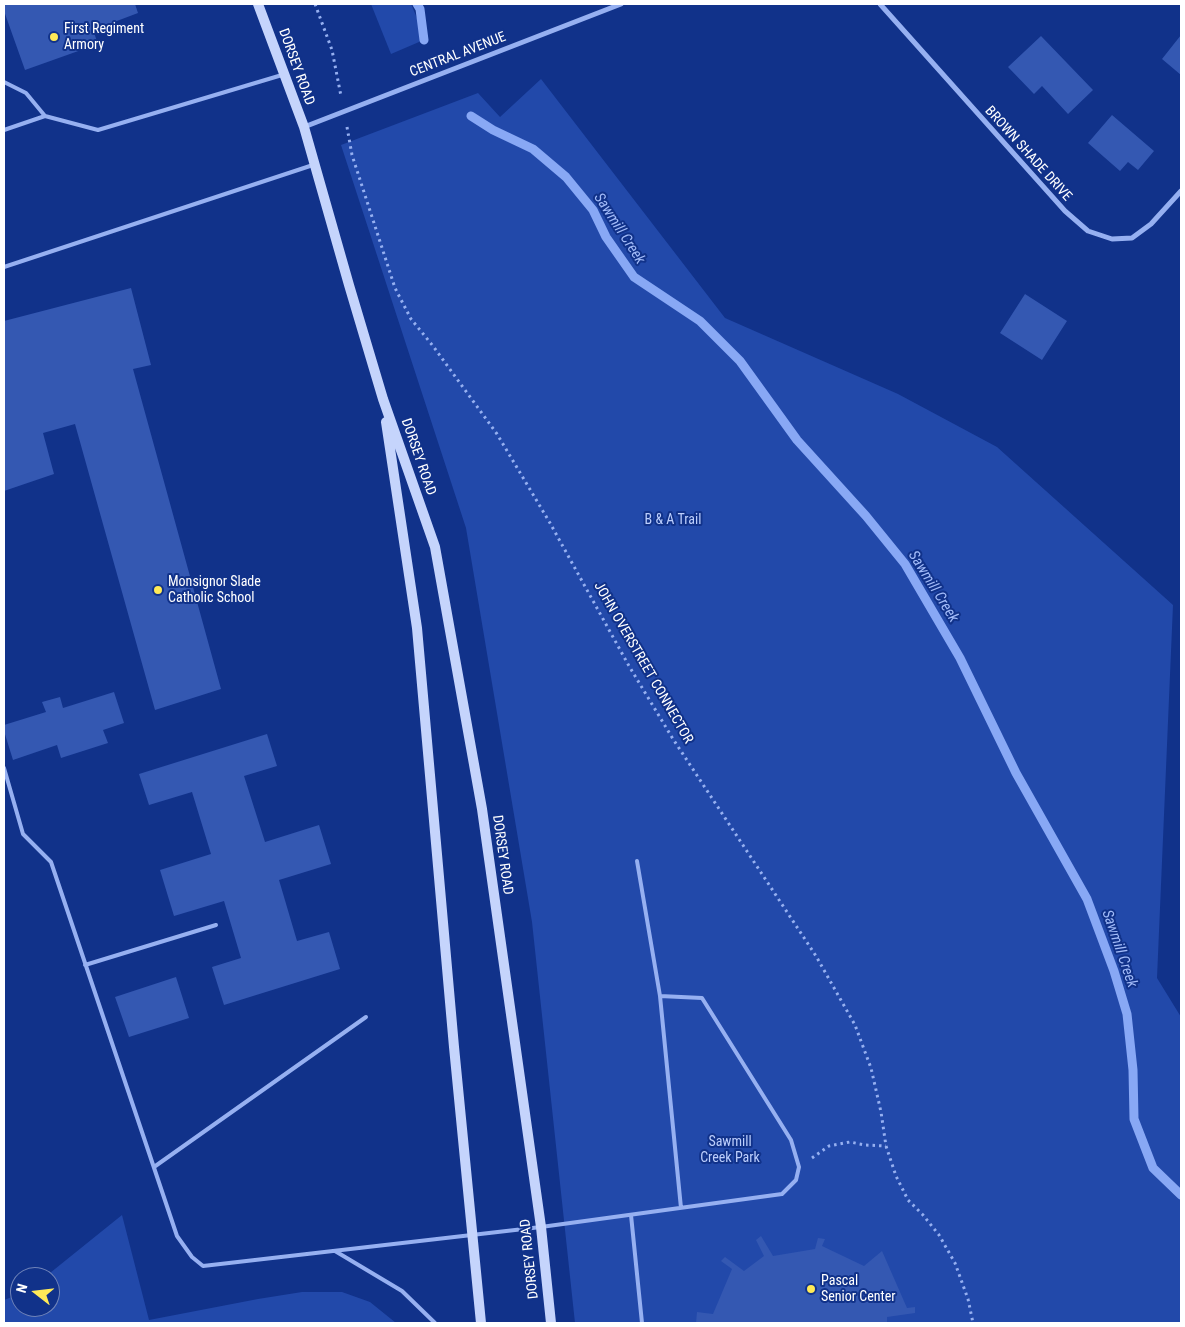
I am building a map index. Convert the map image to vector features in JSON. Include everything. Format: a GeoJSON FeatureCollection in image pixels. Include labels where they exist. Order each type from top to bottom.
{"type":"FeatureCollection","features":[{"type":"Feature","properties":{"kind":"main road","name":"DORSEY ROAD"},"geometry":{"type":"LineString","coordinates":[[258,4],[304,127],[383,399],[435,547],[482,809],[541,1227],[551,1323]]}},
{"type":"Feature","properties":{"kind":"main road","name":"DORSEY ROAD"},"geometry":{"type":"LineString","coordinates":[[383,399],[417,628],[481,1323]]}},
{"type":"Feature","properties":{"kind":"street","name":"CENTRAL AVENUE"},"geometry":{"type":"LineString","coordinates":[[304,127],[621,4]]}},
{"type":"Feature","properties":{"kind":"street","name":"BROWN SHADE DRIVE"},"geometry":{"type":"LineString","coordinates":[[880,4],[1065,211],[1088,231],[1112,239],[1132,238],[1151,224],[1181,191]]}},
{"type":"Feature","properties":{"kind":"lane"},"geometry":{"type":"LineString","coordinates":[[4,130],[45,116],[98,130],[284,74]]}},
{"type":"Feature","properties":{"kind":"lane"},"geometry":{"type":"LineString","coordinates":[[4,82],[26,93],[45,116]]}},
{"type":"Feature","properties":{"kind":"lane"},"geometry":{"type":"LineString","coordinates":[[4,267],[315,164]]}},
{"type":"Feature","properties":{"kind":"lane"},"geometry":{"type":"LineString","coordinates":[[4,768],[23,834],[51,862],[177,1236],[192,1257],[203,1266],[541,1227],[782,1194],[796,1180],[799,1167],[790,1140],[702,998],[660,996]]}},
{"type":"Feature","properties":{"kind":"lane"},"geometry":{"type":"LineString","coordinates":[[638,861],[660,996],[681,1208]]}},
{"type":"Feature","properties":{"kind":"lane"},"geometry":{"type":"LineString","coordinates":[[85,964],[216,925]]}},
{"type":"Feature","properties":{"kind":"lane"},"geometry":{"type":"LineString","coordinates":[[154,1167],[366,1016]]}},
{"type":"Feature","properties":{"kind":"lane"},"geometry":{"type":"LineString","coordinates":[[631,1215],[642,1323]]}},
{"type":"Feature","properties":{"kind":"lane"},"geometry":{"type":"LineString","coordinates":[[336,1251],[402,1291],[435,1323]]}},
{"type":"Feature","properties":{"kind":"path","name":"JOHN OVERSTREET CONNECTOR"},"geometry":{"type":"LineString","coordinates":[[314,4],[332,50],[352,155],[395,288],[411,319],[497,434],[550,523],[628,666],[673,739],[816,956],[855,1025],[871,1068],[881,1112],[886,1146],[896,1176],[908,1200],[939,1235],[955,1264],[968,1299],[973,1323]]}},
{"type":"Feature","properties":{"kind":"path"},"geometry":{"type":"LineString","coordinates":[[799,1167],[829,1146],[850,1142],[886,1146]]}},
{"type":"Feature","properties":{"kind":"green space"},"geometry":{"type":"Polygon","coordinates":[[[371,4],[411,4],[426,39],[391,54],[371,4]]]}},
{"type":"Feature","properties":{"kind":"green space"},"geometry":{"type":"Polygon","coordinates":[[[541,79],[725,318],[898,394],[997,447],[1173,605],[1157,978],[1181,1017],[1181,1323],[575,1323],[532,922],[466,528],[341,145],[478,93],[500,117],[541,79]]]}},
{"type":"Feature","properties":{"kind":"green space"},"geometry":{"type":"Polygon","coordinates":[[[122,1215],[149,1320],[302,1292],[342,1292],[370,1302],[396,1323],[4,1323],[4,1300],[10,1298],[10,1317],[60,1317],[60,1267],[57,1267],[122,1215]]]}},
{"type":"Feature","properties":{"kind":"building","name":"First Regiment Armory"},"geometry":{"type":"Polygon","coordinates":[[[4,4],[135,4],[138,13],[93,30],[98,44],[25,70],[4,11],[4,4]]]}},
{"type":"Feature","properties":{"kind":"building"},"geometry":{"type":"Polygon","coordinates":[[[1181,35],[1181,75],[1162,59],[1181,35]]]}},
{"type":"Feature","properties":{"kind":"building"},"geometry":{"type":"Polygon","coordinates":[[[1041,36],[1093,90],[1068,114],[1042,86],[1034,94],[1008,67],[1041,36]]]}},
{"type":"Feature","properties":{"kind":"building"},"geometry":{"type":"Polygon","coordinates":[[[1112,115],[1154,151],[1138,170],[1128,162],[1120,171],[1088,143],[1112,115]]]}},
{"type":"Feature","properties":{"kind":"building","name":"Monsignor Slade Catholic School"},"geometry":{"type":"Polygon","coordinates":[[[131,288],[151,365],[133,369],[221,689],[155,710],[75,424],[43,433],[54,474],[4,491],[4,321],[131,288]]]}},
{"type":"Feature","properties":{"kind":"building"},"geometry":{"type":"Polygon","coordinates":[[[1025,294],[1067,321],[1042,360],[1000,333],[1025,294]]]}},
{"type":"Feature","properties":{"kind":"building"},"geometry":{"type":"Polygon","coordinates":[[[114,692],[124,723],[103,730],[108,743],[61,758],[57,745],[13,760],[4,725],[46,712],[42,702],[60,697],[63,708],[114,692]]]}},
{"type":"Feature","properties":{"kind":"building"},"geometry":{"type":"Polygon","coordinates":[[[267,734],[277,766],[244,776],[265,842],[319,825],[331,864],[279,880],[297,941],[329,932],[340,969],[224,1005],[212,967],[241,958],[224,901],[174,916],[160,870],[211,854],[192,792],[149,805],[139,774],[267,734]]]}},
{"type":"Feature","properties":{"kind":"building"},"geometry":{"type":"Polygon","coordinates":[[[176,977],[189,1018],[129,1037],[115,997],[176,977]]]}},
{"type":"Feature","properties":{"kind":"building","name":"Pascal Senior Center"},"geometry":{"type":"Polygon","coordinates":[[[761,1236],[773,1256],[815,1249],[818,1238],[825,1239],[822,1246],[864,1266],[882,1251],[907,1308],[915,1307],[915,1313],[887,1317],[887,1323],[696,1323],[697,1312],[713,1314],[732,1269],[721,1261],[725,1257],[744,1271],[764,1256],[756,1240],[761,1236]]]}},
{"type":"Feature","properties":{"kind":"waterway","name":"Sawmill Creek"},"geometry":{"type":"LineString","coordinates":[[417,4],[420,9],[424,40]]}},
{"type":"Feature","properties":{"kind":"waterway","name":"Sawmill Creek"},"geometry":{"type":"LineString","coordinates":[[471,116],[493,130],[533,149],[566,177],[593,210],[606,237],[634,277],[700,321],[740,361],[797,440],[866,516],[905,564],[960,658],[1016,773],[1087,899],[1114,971],[1127,1014],[1133,1070],[1134,1119],[1153,1168],[1181,1195]]}},
{"type":"Feature","properties":{"kind":"place","name":"First Regiment Armory"},"geometry":{"type":"Point","coordinates":[54,37]}},
{"type":"Feature","properties":{"kind":"place","name":"Monsignor Slade Catholic School"},"geometry":{"type":"Point","coordinates":[158,590]}},
{"type":"Feature","properties":{"kind":"place","name":"Pascal Senior Center"},"geometry":{"type":"Point","coordinates":[811,1289]}},
{"type":"Feature","properties":{"kind":"park label","name":"B & A Trail"},"geometry":{"type":"Point","coordinates":[673,520]}},
{"type":"Feature","properties":{"kind":"park label","name":"Sawmill Creek Park"},"geometry":{"type":"Point","coordinates":[730,1150]}}]}
